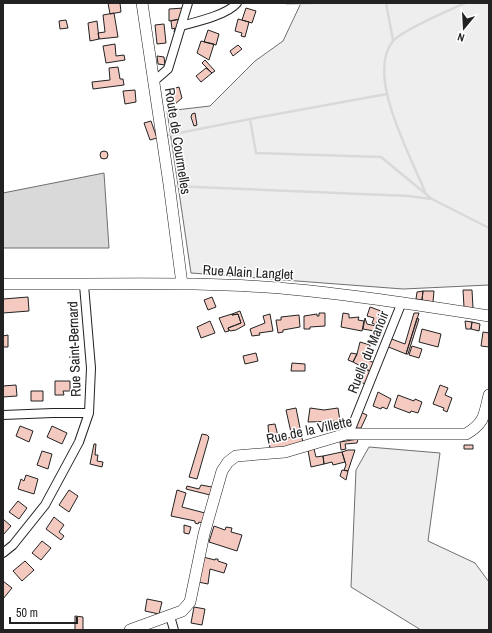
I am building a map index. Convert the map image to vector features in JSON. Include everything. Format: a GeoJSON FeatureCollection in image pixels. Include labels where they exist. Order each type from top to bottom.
{"type":"FeatureCollection","features":[{"type":"Feature","properties":{"kind":"street","name":"Route de Courmelles"},"geometry":{"type":"LineString","coordinates":[[142,3],[169,184],[182,284]]}},
{"type":"Feature","properties":{"kind":"street"},"geometry":{"type":"LineString","coordinates":[[153,82],[168,68],[188,3]]}},
{"type":"Feature","properties":{"kind":"street"},"geometry":{"type":"LineString","coordinates":[[181,26],[226,11],[237,3]]}},
{"type":"Feature","properties":{"kind":"street","name":"Rue Alain Langlet"},"geometry":{"type":"LineString","coordinates":[[3,284],[182,284],[299,290],[402,302],[489,316]]}},
{"type":"Feature","properties":{"kind":"street","name":"Rue Saint-Bernard"},"geometry":{"type":"LineString","coordinates":[[3,553],[13,545],[45,505],[79,442],[89,414],[91,368],[84,284]]}},
{"type":"Feature","properties":{"kind":"street","name":"Ruelle du Manoir"},"geometry":{"type":"LineString","coordinates":[[349,434],[402,302]]}},
{"type":"Feature","properties":{"kind":"street","name":"Rue de la Villette"},"geometry":{"type":"LineString","coordinates":[[130,630],[182,611],[190,602],[213,502],[222,471],[228,462],[236,456],[285,452],[349,434],[466,434],[478,427],[483,418],[489,395]]}},
{"type":"Feature","properties":{"kind":"street"},"geometry":{"type":"LineString","coordinates":[[3,415],[53,413],[89,414]]}},
{"type":"Feature","properties":{"kind":"street"},"geometry":{"type":"LineString","coordinates":[[170,616],[174,630]]}},
{"type":"Feature","properties":{"kind":"shaded area"},"geometry":{"type":"Polygon","coordinates":[[[301,3],[489,3],[489,285],[403,289],[191,273],[167,111],[210,106],[255,61],[283,41],[301,3]]]}},
{"type":"Feature","properties":{"kind":"shaded area"},"geometry":{"type":"Polygon","coordinates":[[[104,173],[109,248],[3,248],[3,193],[104,173]]]}},
{"type":"Feature","properties":{"kind":"shaded area"},"geometry":{"type":"Polygon","coordinates":[[[369,447],[440,453],[428,541],[475,563],[489,582],[489,630],[421,630],[351,587],[356,470],[369,447]]]}},
{"type":"Feature","properties":{"kind":"building"},"geometry":{"type":"Polygon","coordinates":[[[108,3],[120,3],[121,12],[110,14],[108,3]]]}},
{"type":"Feature","properties":{"kind":"building"},"geometry":{"type":"Polygon","coordinates":[[[184,8],[180,19],[169,21],[169,9],[184,8]]]}},
{"type":"Feature","properties":{"kind":"building"},"geometry":{"type":"Polygon","coordinates":[[[246,8],[256,11],[252,23],[242,20],[246,8]]]}},
{"type":"Feature","properties":{"kind":"building"},"geometry":{"type":"Polygon","coordinates":[[[114,13],[118,37],[99,39],[98,33],[105,32],[103,15],[114,13]]]}},
{"type":"Feature","properties":{"kind":"building"},"geometry":{"type":"Polygon","coordinates":[[[180,19],[176,33],[174,32],[175,28],[172,29],[171,21],[180,19]]]}},
{"type":"Feature","properties":{"kind":"building"},"geometry":{"type":"Polygon","coordinates":[[[238,19],[249,22],[245,37],[241,36],[242,33],[235,31],[238,19]]]}},
{"type":"Feature","properties":{"kind":"building"},"geometry":{"type":"Polygon","coordinates":[[[66,20],[68,28],[60,29],[59,21],[66,20]]]}},
{"type":"Feature","properties":{"kind":"building"},"geometry":{"type":"Polygon","coordinates":[[[97,21],[99,39],[90,41],[88,23],[97,21]]]}},
{"type":"Feature","properties":{"kind":"building"},"geometry":{"type":"Polygon","coordinates":[[[164,24],[166,43],[157,44],[155,25],[164,24]]]}},
{"type":"Feature","properties":{"kind":"building"},"geometry":{"type":"Polygon","coordinates":[[[208,30],[219,34],[216,45],[204,42],[208,30]]]}},
{"type":"Feature","properties":{"kind":"building"},"geometry":{"type":"Polygon","coordinates":[[[201,41],[214,44],[209,60],[197,53],[201,41]]]}},
{"type":"Feature","properties":{"kind":"building"},"geometry":{"type":"Polygon","coordinates":[[[115,44],[116,56],[124,55],[125,60],[106,63],[103,46],[115,44]]]}},
{"type":"Feature","properties":{"kind":"building"},"geometry":{"type":"Polygon","coordinates":[[[238,45],[242,49],[233,56],[230,51],[238,45]]]}},
{"type":"Feature","properties":{"kind":"building"},"geometry":{"type":"Polygon","coordinates":[[[157,56],[164,57],[165,65],[158,64],[157,56]]]}},
{"type":"Feature","properties":{"kind":"building"},"geometry":{"type":"Polygon","coordinates":[[[205,60],[215,71],[212,73],[202,63],[205,60]]]}},
{"type":"Feature","properties":{"kind":"building"},"geometry":{"type":"Polygon","coordinates":[[[118,67],[120,79],[123,79],[124,85],[93,89],[92,82],[110,80],[109,68],[118,67]]]}},
{"type":"Feature","properties":{"kind":"building"},"geometry":{"type":"Polygon","coordinates":[[[206,68],[212,73],[201,82],[196,76],[206,68]]]}},
{"type":"Feature","properties":{"kind":"building"},"geometry":{"type":"Polygon","coordinates":[[[179,87],[182,98],[174,105],[172,100],[170,100],[169,90],[179,87]]]}},
{"type":"Feature","properties":{"kind":"building"},"geometry":{"type":"Polygon","coordinates":[[[135,90],[136,102],[125,104],[123,91],[135,90]]]}},
{"type":"Feature","properties":{"kind":"building"},"geometry":{"type":"Polygon","coordinates":[[[195,113],[197,125],[194,126],[191,117],[192,114],[195,113]]]}},
{"type":"Feature","properties":{"kind":"building"},"geometry":{"type":"Polygon","coordinates":[[[151,121],[157,138],[150,140],[144,123],[151,121]]]}},
{"type":"Feature","properties":{"kind":"building"},"geometry":{"type":"Polygon","coordinates":[[[102,151],[106,151],[108,155],[106,159],[102,159],[100,157],[100,153],[102,151]]]}},
{"type":"Feature","properties":{"kind":"building"},"geometry":{"type":"Polygon","coordinates":[[[463,290],[472,290],[473,308],[464,307],[463,290]]]}},
{"type":"Feature","properties":{"kind":"building"},"geometry":{"type":"Polygon","coordinates":[[[423,291],[422,300],[416,299],[417,292],[423,291]]]}},
{"type":"Feature","properties":{"kind":"building"},"geometry":{"type":"Polygon","coordinates":[[[423,291],[434,291],[433,302],[422,300],[423,291]]]}},
{"type":"Feature","properties":{"kind":"building"},"geometry":{"type":"Polygon","coordinates":[[[28,297],[29,311],[3,313],[3,299],[28,297]]]}},
{"type":"Feature","properties":{"kind":"building"},"geometry":{"type":"Polygon","coordinates":[[[212,297],[216,307],[208,310],[204,300],[212,297]]]}},
{"type":"Feature","properties":{"kind":"building"},"geometry":{"type":"Polygon","coordinates":[[[370,307],[381,311],[376,325],[372,323],[374,318],[367,316],[370,307]]]}},
{"type":"Feature","properties":{"kind":"building"},"geometry":{"type":"Polygon","coordinates":[[[240,311],[245,325],[236,330],[230,331],[228,328],[241,323],[238,314],[232,315],[240,311]]]}},
{"type":"Feature","properties":{"kind":"building"},"geometry":{"type":"Polygon","coordinates":[[[319,313],[325,313],[325,326],[304,329],[304,316],[317,314],[317,316],[319,316],[319,313]]]}},
{"type":"Feature","properties":{"kind":"building"},"geometry":{"type":"Polygon","coordinates":[[[343,313],[349,314],[349,318],[359,317],[358,320],[364,321],[362,331],[341,327],[343,313]]]}},
{"type":"Feature","properties":{"kind":"building"},"geometry":{"type":"Polygon","coordinates":[[[414,313],[419,313],[406,354],[386,346],[389,338],[405,344],[414,313]]]}},
{"type":"Feature","properties":{"kind":"building"},"geometry":{"type":"Polygon","coordinates":[[[232,314],[238,314],[241,323],[228,328],[229,331],[225,332],[219,318],[232,314]]]}},
{"type":"Feature","properties":{"kind":"building"},"geometry":{"type":"Polygon","coordinates":[[[270,314],[273,331],[259,333],[260,335],[252,336],[250,329],[265,323],[263,316],[270,314]]]}},
{"type":"Feature","properties":{"kind":"building"},"geometry":{"type":"Polygon","coordinates":[[[299,315],[300,327],[283,330],[283,332],[278,333],[276,320],[281,320],[281,317],[299,315]]]}},
{"type":"Feature","properties":{"kind":"building"},"geometry":{"type":"Polygon","coordinates":[[[365,318],[367,324],[376,326],[374,331],[363,329],[365,318]]]}},
{"type":"Feature","properties":{"kind":"building"},"geometry":{"type":"Polygon","coordinates":[[[417,318],[419,319],[408,354],[406,354],[417,318]]]}},
{"type":"Feature","properties":{"kind":"building"},"geometry":{"type":"Polygon","coordinates":[[[210,321],[215,333],[201,338],[197,327],[210,321]]]}},
{"type":"Feature","properties":{"kind":"building"},"geometry":{"type":"Polygon","coordinates":[[[465,321],[472,322],[471,329],[466,329],[465,321]]]}},
{"type":"Feature","properties":{"kind":"building"},"geometry":{"type":"Polygon","coordinates":[[[472,322],[480,324],[479,331],[471,329],[472,322]]]}},
{"type":"Feature","properties":{"kind":"building"},"geometry":{"type":"Polygon","coordinates":[[[422,329],[441,334],[438,347],[419,342],[422,329]]]}},
{"type":"Feature","properties":{"kind":"building"},"geometry":{"type":"Polygon","coordinates":[[[483,332],[489,333],[489,347],[481,346],[483,332]]]}},
{"type":"Feature","properties":{"kind":"building"},"geometry":{"type":"Polygon","coordinates":[[[8,335],[8,347],[3,347],[3,336],[8,335]]]}},
{"type":"Feature","properties":{"kind":"building"},"geometry":{"type":"Polygon","coordinates":[[[360,342],[370,345],[367,360],[375,363],[370,371],[353,362],[360,342]]]}},
{"type":"Feature","properties":{"kind":"building"},"geometry":{"type":"Polygon","coordinates":[[[412,346],[422,349],[419,358],[409,355],[412,346]]]}},
{"type":"Feature","properties":{"kind":"building"},"geometry":{"type":"Polygon","coordinates":[[[256,353],[258,361],[245,364],[243,356],[256,353]]]}},
{"type":"Feature","properties":{"kind":"building"},"geometry":{"type":"Polygon","coordinates":[[[351,353],[357,354],[353,362],[348,360],[351,353]]]}},
{"type":"Feature","properties":{"kind":"building"},"geometry":{"type":"Polygon","coordinates":[[[292,363],[305,364],[305,371],[291,371],[292,363]]]}},
{"type":"Feature","properties":{"kind":"building"},"geometry":{"type":"Polygon","coordinates":[[[365,369],[371,372],[366,385],[360,381],[365,369]]]}},
{"type":"Feature","properties":{"kind":"building"},"geometry":{"type":"Polygon","coordinates":[[[55,381],[70,381],[70,391],[63,391],[64,395],[55,395],[55,381]]]}},
{"type":"Feature","properties":{"kind":"building"},"geometry":{"type":"Polygon","coordinates":[[[16,385],[17,396],[3,397],[3,386],[16,385]]]}},
{"type":"Feature","properties":{"kind":"building"},"geometry":{"type":"Polygon","coordinates":[[[440,385],[448,388],[445,395],[452,398],[447,412],[443,410],[444,408],[433,404],[440,385]]]}},
{"type":"Feature","properties":{"kind":"building"},"geometry":{"type":"Polygon","coordinates":[[[31,391],[43,391],[43,401],[31,401],[31,391]]]}},
{"type":"Feature","properties":{"kind":"building"},"geometry":{"type":"Polygon","coordinates":[[[378,392],[391,399],[387,409],[382,407],[381,409],[373,406],[378,392]]]}},
{"type":"Feature","properties":{"kind":"building"},"geometry":{"type":"Polygon","coordinates":[[[398,395],[414,401],[415,399],[422,402],[418,413],[411,411],[410,413],[394,407],[398,395]]]}},
{"type":"Feature","properties":{"kind":"building"},"geometry":{"type":"Polygon","coordinates":[[[296,408],[303,443],[270,450],[268,425],[275,424],[279,440],[292,437],[286,410],[296,408]]]}},
{"type":"Feature","properties":{"kind":"building"},"geometry":{"type":"Polygon","coordinates":[[[310,408],[324,410],[338,408],[340,421],[308,422],[310,408]]]}},
{"type":"Feature","properties":{"kind":"building"},"geometry":{"type":"Polygon","coordinates":[[[360,412],[367,415],[361,428],[354,428],[360,412]]]}},
{"type":"Feature","properties":{"kind":"building"},"geometry":{"type":"Polygon","coordinates":[[[20,426],[33,431],[29,442],[16,436],[20,426]]]}},
{"type":"Feature","properties":{"kind":"building"},"geometry":{"type":"Polygon","coordinates":[[[52,426],[67,433],[62,444],[47,437],[52,426]]]}},
{"type":"Feature","properties":{"kind":"building"},"geometry":{"type":"Polygon","coordinates":[[[202,434],[209,437],[197,479],[189,477],[202,434]]]}},
{"type":"Feature","properties":{"kind":"building"},"geometry":{"type":"Polygon","coordinates":[[[358,439],[357,443],[345,444],[346,449],[341,450],[340,442],[358,439]]]}},
{"type":"Feature","properties":{"kind":"building"},"geometry":{"type":"Polygon","coordinates":[[[94,444],[96,444],[95,455],[98,455],[97,461],[103,462],[102,467],[90,464],[94,444]]]}},
{"type":"Feature","properties":{"kind":"building"},"geometry":{"type":"Polygon","coordinates":[[[464,445],[473,445],[473,449],[464,449],[464,445]]]}},
{"type":"Feature","properties":{"kind":"building"},"geometry":{"type":"Polygon","coordinates":[[[314,449],[316,457],[323,456],[324,464],[311,467],[308,450],[314,449]]]}},
{"type":"Feature","properties":{"kind":"building"},"geometry":{"type":"Polygon","coordinates":[[[355,450],[348,471],[344,470],[346,465],[342,452],[355,450]]]}},
{"type":"Feature","properties":{"kind":"building"},"geometry":{"type":"Polygon","coordinates":[[[42,451],[52,454],[48,469],[37,465],[42,451]]]}},
{"type":"Feature","properties":{"kind":"building"},"geometry":{"type":"Polygon","coordinates":[[[342,452],[345,462],[333,465],[332,462],[324,464],[323,456],[342,452]]]}},
{"type":"Feature","properties":{"kind":"building"},"geometry":{"type":"Polygon","coordinates":[[[342,470],[348,471],[346,480],[340,476],[342,470]]]}},
{"type":"Feature","properties":{"kind":"building"},"geometry":{"type":"Polygon","coordinates":[[[26,475],[38,479],[34,494],[18,489],[21,479],[24,481],[26,475]]]}},
{"type":"Feature","properties":{"kind":"building"},"geometry":{"type":"Polygon","coordinates":[[[201,485],[212,487],[210,495],[186,489],[187,486],[199,489],[201,485]]]}},
{"type":"Feature","properties":{"kind":"building"},"geometry":{"type":"Polygon","coordinates":[[[69,490],[78,496],[69,512],[59,505],[69,490]]]}},
{"type":"Feature","properties":{"kind":"building"},"geometry":{"type":"Polygon","coordinates":[[[177,490],[186,493],[182,507],[205,513],[203,523],[199,522],[198,524],[195,523],[195,521],[171,516],[177,490]]]}},
{"type":"Feature","properties":{"kind":"building"},"geometry":{"type":"Polygon","coordinates":[[[18,501],[27,508],[19,519],[9,512],[18,501]]]}},
{"type":"Feature","properties":{"kind":"building"},"geometry":{"type":"Polygon","coordinates":[[[54,517],[64,525],[59,532],[64,536],[61,540],[46,529],[54,517]]]}},
{"type":"Feature","properties":{"kind":"building"},"geometry":{"type":"Polygon","coordinates":[[[3,519],[11,526],[3,535],[3,519]]]}},
{"type":"Feature","properties":{"kind":"building"},"geometry":{"type":"Polygon","coordinates":[[[184,525],[191,527],[189,534],[184,533],[184,525]]]}},
{"type":"Feature","properties":{"kind":"building"},"geometry":{"type":"Polygon","coordinates":[[[214,526],[225,530],[226,527],[232,528],[231,532],[242,535],[237,551],[209,542],[214,526]]]}},
{"type":"Feature","properties":{"kind":"building"},"geometry":{"type":"Polygon","coordinates":[[[42,541],[51,548],[41,560],[32,553],[42,541]]]}},
{"type":"Feature","properties":{"kind":"building"},"geometry":{"type":"Polygon","coordinates":[[[203,557],[215,560],[218,559],[218,561],[227,564],[224,573],[210,569],[208,584],[198,582],[203,557]]]}},
{"type":"Feature","properties":{"kind":"building"},"geometry":{"type":"Polygon","coordinates":[[[25,561],[34,570],[22,581],[13,571],[25,561]]]}},
{"type":"Feature","properties":{"kind":"building"},"geometry":{"type":"Polygon","coordinates":[[[3,581],[12,588],[3,599],[3,581]]]}},
{"type":"Feature","properties":{"kind":"building"},"geometry":{"type":"Polygon","coordinates":[[[147,599],[162,602],[159,614],[145,611],[147,599]]]}},
{"type":"Feature","properties":{"kind":"building"},"geometry":{"type":"Polygon","coordinates":[[[194,607],[205,609],[202,625],[191,623],[194,607]]]}},
{"type":"Feature","properties":{"kind":"building"},"geometry":{"type":"Polygon","coordinates":[[[75,616],[83,617],[83,630],[75,630],[75,616]]]}},
{"type":"Feature","properties":{"kind":"waterway"},"geometry":{"type":"LineString","coordinates":[[287,4],[313,3]]}},
{"type":"Feature","properties":{"kind":"waterway"},"geometry":{"type":"LineString","coordinates":[[386,3],[393,40]]}},
{"type":"Feature","properties":{"kind":"waterway"},"geometry":{"type":"LineString","coordinates":[[425,192],[393,116],[387,94],[384,74],[386,56],[393,41],[398,36],[465,3]]}},
{"type":"Feature","properties":{"kind":"waterway"},"geometry":{"type":"LineString","coordinates":[[250,119],[387,94]]}},
{"type":"Feature","properties":{"kind":"waterway"},"geometry":{"type":"LineString","coordinates":[[164,136],[250,119],[256,153],[381,157],[432,199],[489,228]]}},
{"type":"Feature","properties":{"kind":"waterway"},"geometry":{"type":"LineString","coordinates":[[172,186],[409,196],[431,199]]}}]}
